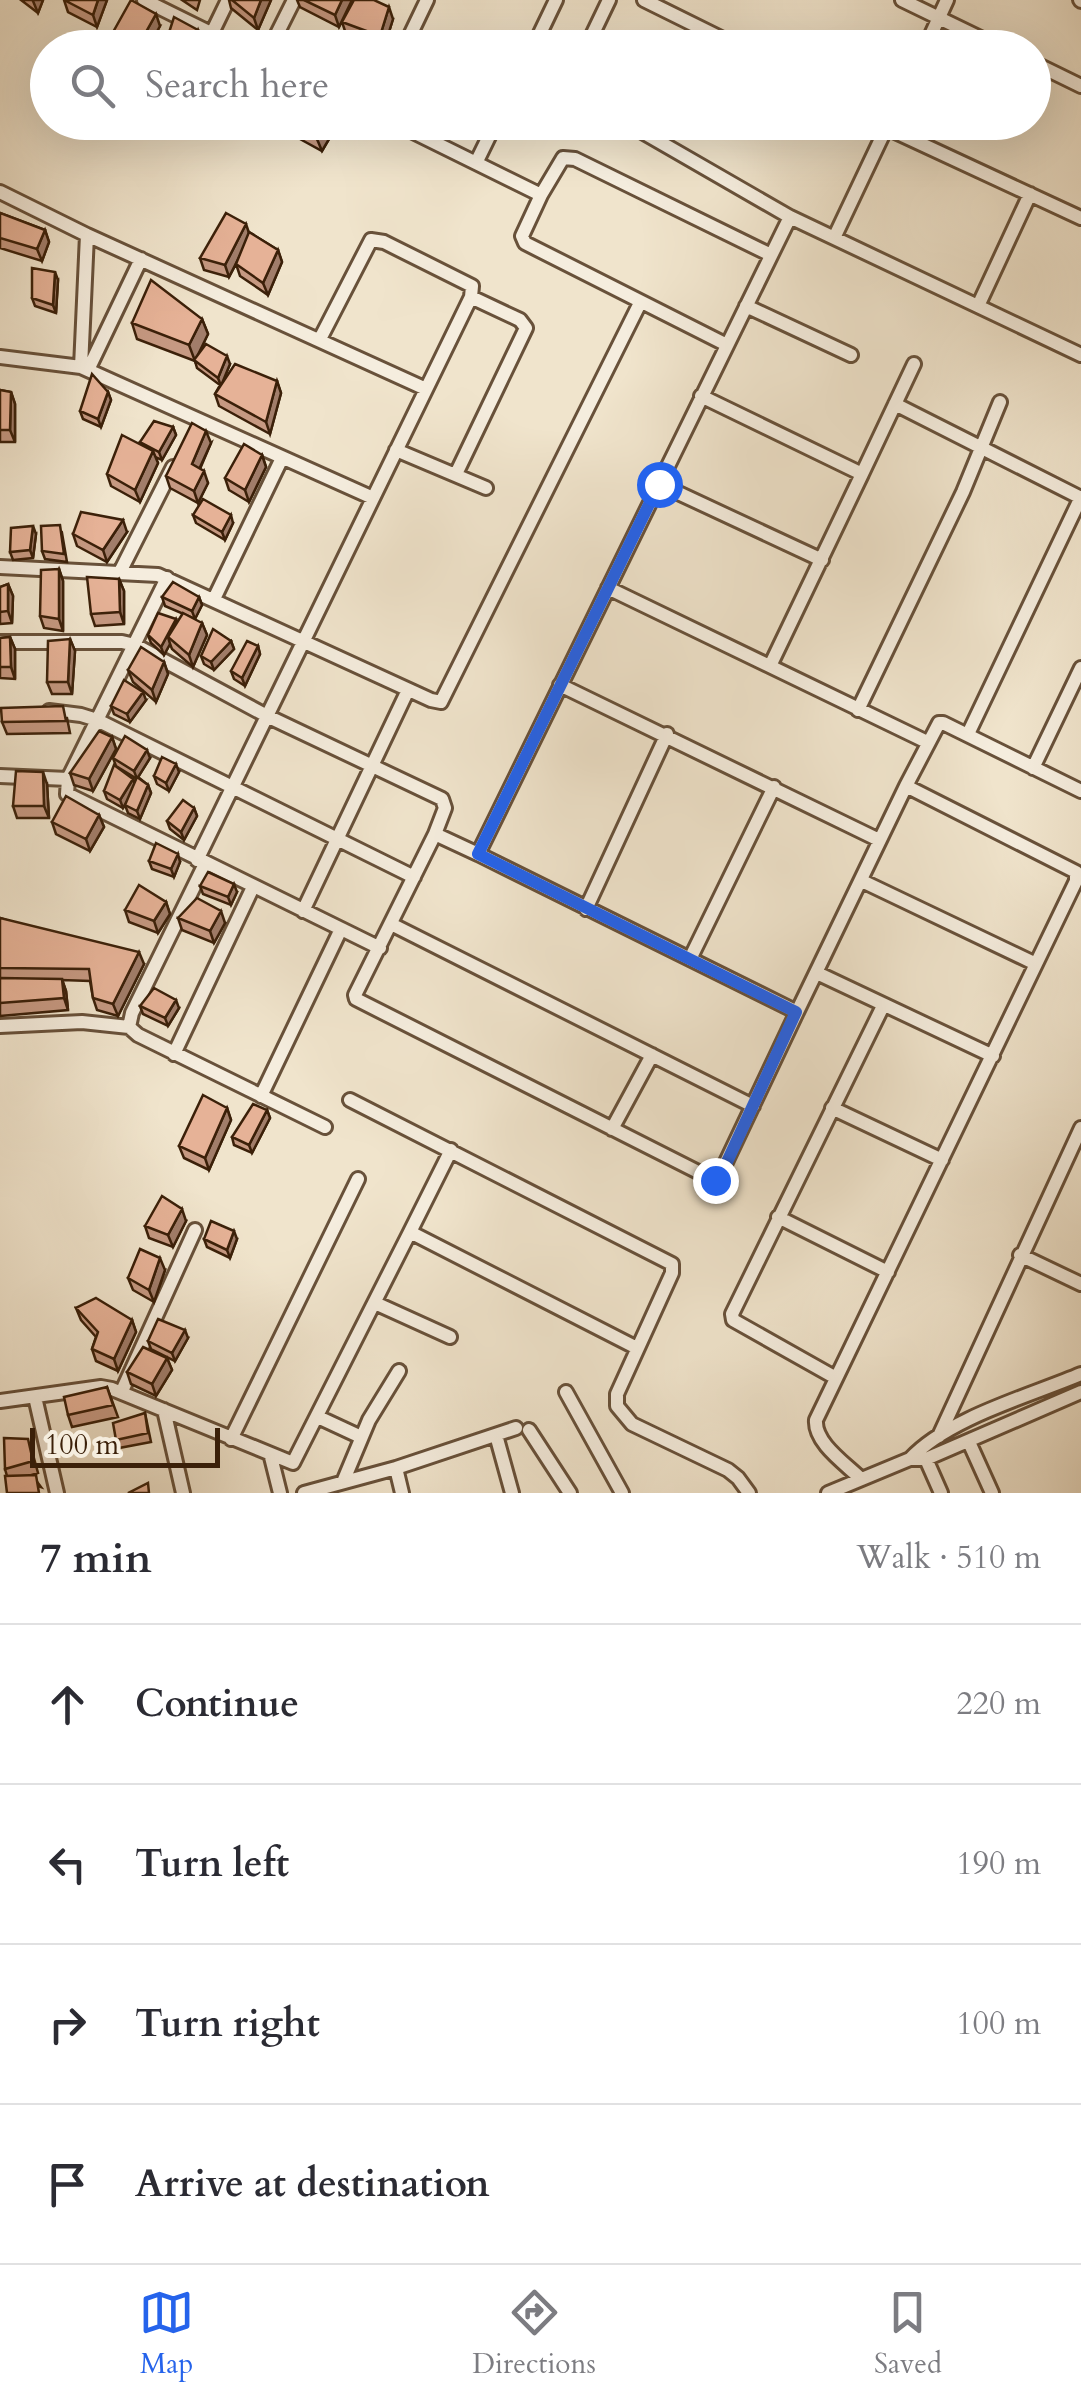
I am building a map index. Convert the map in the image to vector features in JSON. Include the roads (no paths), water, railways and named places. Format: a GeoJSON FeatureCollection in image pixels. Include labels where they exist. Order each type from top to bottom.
{"type":"FeatureCollection","features":[{"type":"Feature","properties":{"kind":"street"},"geometry":{"type":"LineString","coordinates":[[144,0],[204,30]]}},
{"type":"Feature","properties":{"kind":"street"},"geometry":{"type":"LineString","coordinates":[[214,30],[228,0]]}},
{"type":"Feature","properties":{"kind":"street"},"geometry":{"type":"LineString","coordinates":[[279,30],[294,0]]}},
{"type":"Feature","properties":{"kind":"street"},"geometry":{"type":"LineString","coordinates":[[413,30],[427,0]]}},
{"type":"Feature","properties":{"kind":"street"},"geometry":{"type":"LineString","coordinates":[[542,30],[556,0]]}},
{"type":"Feature","properties":{"kind":"street"},"geometry":{"type":"LineString","coordinates":[[595,30],[609,0]]}},
{"type":"Feature","properties":{"kind":"street"},"geometry":{"type":"LineString","coordinates":[[644,0],[705,30]]}},
{"type":"Feature","properties":{"kind":"street"},"geometry":{"type":"LineString","coordinates":[[902,0],[965,30]]}},
{"type":"Feature","properties":{"kind":"street"},"geometry":{"type":"LineString","coordinates":[[933,30],[947,0]]}},
{"type":"Feature","properties":{"kind":"street"},"geometry":{"type":"LineString","coordinates":[[1051,71],[1081,86]]}},
{"type":"Feature","properties":{"kind":"street"},"geometry":{"type":"LineString","coordinates":[[430,140],[542,195]]}},
{"type":"Feature","properties":{"kind":"street"},"geometry":{"type":"LineString","coordinates":[[476,163],[487,140]]}},
{"type":"Feature","properties":{"kind":"street"},"geometry":{"type":"LineString","coordinates":[[657,140],[790,216],[1081,355]]}},
{"type":"Feature","properties":{"kind":"street"},"geometry":{"type":"LineString","coordinates":[[836,236],[881,140]]}},
{"type":"Feature","properties":{"kind":"street"},"geometry":{"type":"LineString","coordinates":[[919,140],[1081,218]]}},
{"type":"Feature","properties":{"kind":"street"},"geometry":{"type":"LineString","coordinates":[[727,345],[525,243],[522,236],[542,195],[563,158],[575,159],[771,255]]}},
{"type":"Feature","properties":{"kind":"street"},"geometry":{"type":"LineString","coordinates":[[0,192],[426,389]]}},
{"type":"Feature","properties":{"kind":"street"},"geometry":{"type":"LineString","coordinates":[[978,306],[1030,194]]}},
{"type":"Feature","properties":{"kind":"street"},"geometry":{"type":"LineString","coordinates":[[478,854],[790,216]]}},
{"type":"Feature","properties":{"kind":"street"},"geometry":{"type":"LineString","coordinates":[[85,368],[87,235]]}},
{"type":"Feature","properties":{"kind":"street"},"geometry":{"type":"LineString","coordinates":[[129,1027],[232,790],[471,297],[470,285],[384,242],[371,240],[320,340]]}},
{"type":"Feature","properties":{"kind":"street"},"geometry":{"type":"LineString","coordinates":[[85,368],[140,260]]}},
{"type":"Feature","properties":{"kind":"street"},"geometry":{"type":"LineString","coordinates":[[456,474],[526,328],[520,320],[471,297]]}},
{"type":"Feature","properties":{"kind":"street"},"geometry":{"type":"LineString","coordinates":[[0,567],[167,578],[436,702],[445,698],[640,304]]}},
{"type":"Feature","properties":{"kind":"street"},"geometry":{"type":"LineString","coordinates":[[746,306],[851,355]]}},
{"type":"Feature","properties":{"kind":"street"},"geometry":{"type":"LineString","coordinates":[[0,357],[85,368],[372,498]]}},
{"type":"Feature","properties":{"kind":"street"},"geometry":{"type":"LineString","coordinates":[[770,666],[914,364]]}},
{"type":"Feature","properties":{"kind":"street"},"geometry":{"type":"LineString","coordinates":[[701,396],[862,474]]}},
{"type":"Feature","properties":{"kind":"street"},"geometry":{"type":"LineString","coordinates":[[858,710],[964,492],[1000,402]]}},
{"type":"Feature","properties":{"kind":"street"},"geometry":{"type":"LineString","coordinates":[[895,404],[1081,497],[968,734]]}},
{"type":"Feature","properties":{"kind":"street"},"geometry":{"type":"LineString","coordinates":[[188,436],[196,420]]}},
{"type":"Feature","properties":{"kind":"street"},"geometry":{"type":"LineString","coordinates":[[396,450],[486,488]]}},
{"type":"Feature","properties":{"kind":"street"},"geometry":{"type":"LineString","coordinates":[[120,572],[180,453]]}},
{"type":"Feature","properties":{"kind":"street"},"geometry":{"type":"LineString","coordinates":[[214,599],[282,458]]}},
{"type":"Feature","properties":{"kind":"street"},"geometry":{"type":"LineString","coordinates":[[659,484],[822,560]]}},
{"type":"Feature","properties":{"kind":"street"},"geometry":{"type":"LineString","coordinates":[[167,578],[68,778],[66,791],[201,862],[380,948]]}},
{"type":"Feature","properties":{"kind":"street"},"geometry":{"type":"LineString","coordinates":[[608,588],[927,742]]}},
{"type":"Feature","properties":{"kind":"street"},"geometry":{"type":"LineString","coordinates":[[0,642],[135,645],[268,716],[442,800],[445,808],[435,834],[356,995],[359,1002],[715,1180],[721,1175],[938,723],[949,724],[1081,791]]}},
{"type":"Feature","properties":{"kind":"street"},"geometry":{"type":"LineString","coordinates":[[1034,768],[1081,668]]}},
{"type":"Feature","properties":{"kind":"street"},"geometry":{"type":"LineString","coordinates":[[560,685],[879,840]]}},
{"type":"Feature","properties":{"kind":"street"},"geometry":{"type":"LineString","coordinates":[[303,911],[408,690]]}},
{"type":"Feature","properties":{"kind":"street"},"geometry":{"type":"LineString","coordinates":[[28,709],[68,712],[97,720],[414,877]]}},
{"type":"Feature","properties":{"kind":"street"},"geometry":{"type":"LineString","coordinates":[[586,908],[667,734]]}},
{"type":"Feature","properties":{"kind":"street"},"geometry":{"type":"LineString","coordinates":[[0,776],[68,778]]}},
{"type":"Feature","properties":{"kind":"street"},"geometry":{"type":"LineString","coordinates":[[862,1479],[825,1443],[815,1427],[1076,880],[1076,872],[906,786]]}},
{"type":"Feature","properties":{"kind":"street"},"geometry":{"type":"LineString","coordinates":[[690,958],[774,787]]}},
{"type":"Feature","properties":{"kind":"street"},"geometry":{"type":"LineString","coordinates":[[435,834],[796,1012]]}},
{"type":"Feature","properties":{"kind":"street"},"geometry":{"type":"LineString","coordinates":[[862,881],[1036,964]]}},
{"type":"Feature","properties":{"kind":"street"},"geometry":{"type":"LineString","coordinates":[[174,1054],[252,887]]}},
{"type":"Feature","properties":{"kind":"street"},"geometry":{"type":"LineString","coordinates":[[392,924],[752,1106]]}},
{"type":"Feature","properties":{"kind":"street"},"geometry":{"type":"LineString","coordinates":[[261,1096],[341,929]]}},
{"type":"Feature","properties":{"kind":"street"},"geometry":{"type":"LineString","coordinates":[[816,974],[993,1056]]}},
{"type":"Feature","properties":{"kind":"street"},"geometry":{"type":"LineString","coordinates":[[836,1378],[732,1317],[883,1006]]}},
{"type":"Feature","properties":{"kind":"street"},"geometry":{"type":"LineString","coordinates":[[0,1026],[82,1022],[129,1027],[138,1036],[325,1128]]}},
{"type":"Feature","properties":{"kind":"street"},"geometry":{"type":"LineString","coordinates":[[612,1129],[652,1055]]}},
{"type":"Feature","properties":{"kind":"street"},"geometry":{"type":"LineString","coordinates":[[350,1100],[672,1264],[672,1273],[616,1394],[617,1406],[632,1424],[728,1470],[748,1493]]}},
{"type":"Feature","properties":{"kind":"street"},"geometry":{"type":"LineString","coordinates":[[832,1108],[942,1160]]}},
{"type":"Feature","properties":{"kind":"street"},"geometry":{"type":"LineString","coordinates":[[939,1436],[1020,1255],[1075,1154],[1081,1128]]}},
{"type":"Feature","properties":{"kind":"street"},"geometry":{"type":"LineString","coordinates":[[0,1401],[101,1387],[122,1391],[271,1457],[295,1462],[451,1150]]}},
{"type":"Feature","properties":{"kind":"street"},"geometry":{"type":"LineString","coordinates":[[232,1440],[358,1179]]}},
{"type":"Feature","properties":{"kind":"street"},"geometry":{"type":"LineString","coordinates":[[778,1218],[888,1272]]}},
{"type":"Feature","properties":{"kind":"street"},"geometry":{"type":"LineString","coordinates":[[122,1391],[196,1230]]}},
{"type":"Feature","properties":{"kind":"street"},"geometry":{"type":"LineString","coordinates":[[410,1232],[635,1348]]}},
{"type":"Feature","properties":{"kind":"street"},"geometry":{"type":"LineString","coordinates":[[1020,1255],[1081,1284]]}},
{"type":"Feature","properties":{"kind":"street"},"geometry":{"type":"LineString","coordinates":[[375,1303],[450,1338]]}},
{"type":"Feature","properties":{"kind":"street"},"geometry":{"type":"LineString","coordinates":[[342,1482],[361,1437],[399,1372]]}},
{"type":"Feature","properties":{"kind":"street"},"geometry":{"type":"LineString","coordinates":[[828,1493],[910,1459],[939,1436],[1081,1374]]}},
{"type":"Feature","properties":{"kind":"street"},"geometry":{"type":"LineString","coordinates":[[566,1392],[622,1493]]}},
{"type":"Feature","properties":{"kind":"street"},"geometry":{"type":"LineString","coordinates":[[910,1459],[926,1460],[1081,1392]]}},
{"type":"Feature","properties":{"kind":"street"},"geometry":{"type":"LineString","coordinates":[[35,1397],[57,1493]]}},
{"type":"Feature","properties":{"kind":"street"},"geometry":{"type":"LineString","coordinates":[[164,1410],[184,1493]]}},
{"type":"Feature","properties":{"kind":"street"},"geometry":{"type":"LineString","coordinates":[[318,1417],[361,1437]]}},
{"type":"Feature","properties":{"kind":"street"},"geometry":{"type":"LineString","coordinates":[[304,1493],[522,1429],[570,1493]]}},
{"type":"Feature","properties":{"kind":"street"},"geometry":{"type":"LineString","coordinates":[[496,1435],[512,1493]]}},
{"type":"Feature","properties":{"kind":"street"},"geometry":{"type":"LineString","coordinates":[[969,1442],[992,1493]]}},
{"type":"Feature","properties":{"kind":"street"},"geometry":{"type":"LineString","coordinates":[[271,1457],[280,1493]]}},
{"type":"Feature","properties":{"kind":"street"},"geometry":{"type":"LineString","coordinates":[[926,1460],[941,1493]]}},
{"type":"Feature","properties":{"kind":"street"},"geometry":{"type":"LineString","coordinates":[[396,1468],[402,1493]]}}]}
